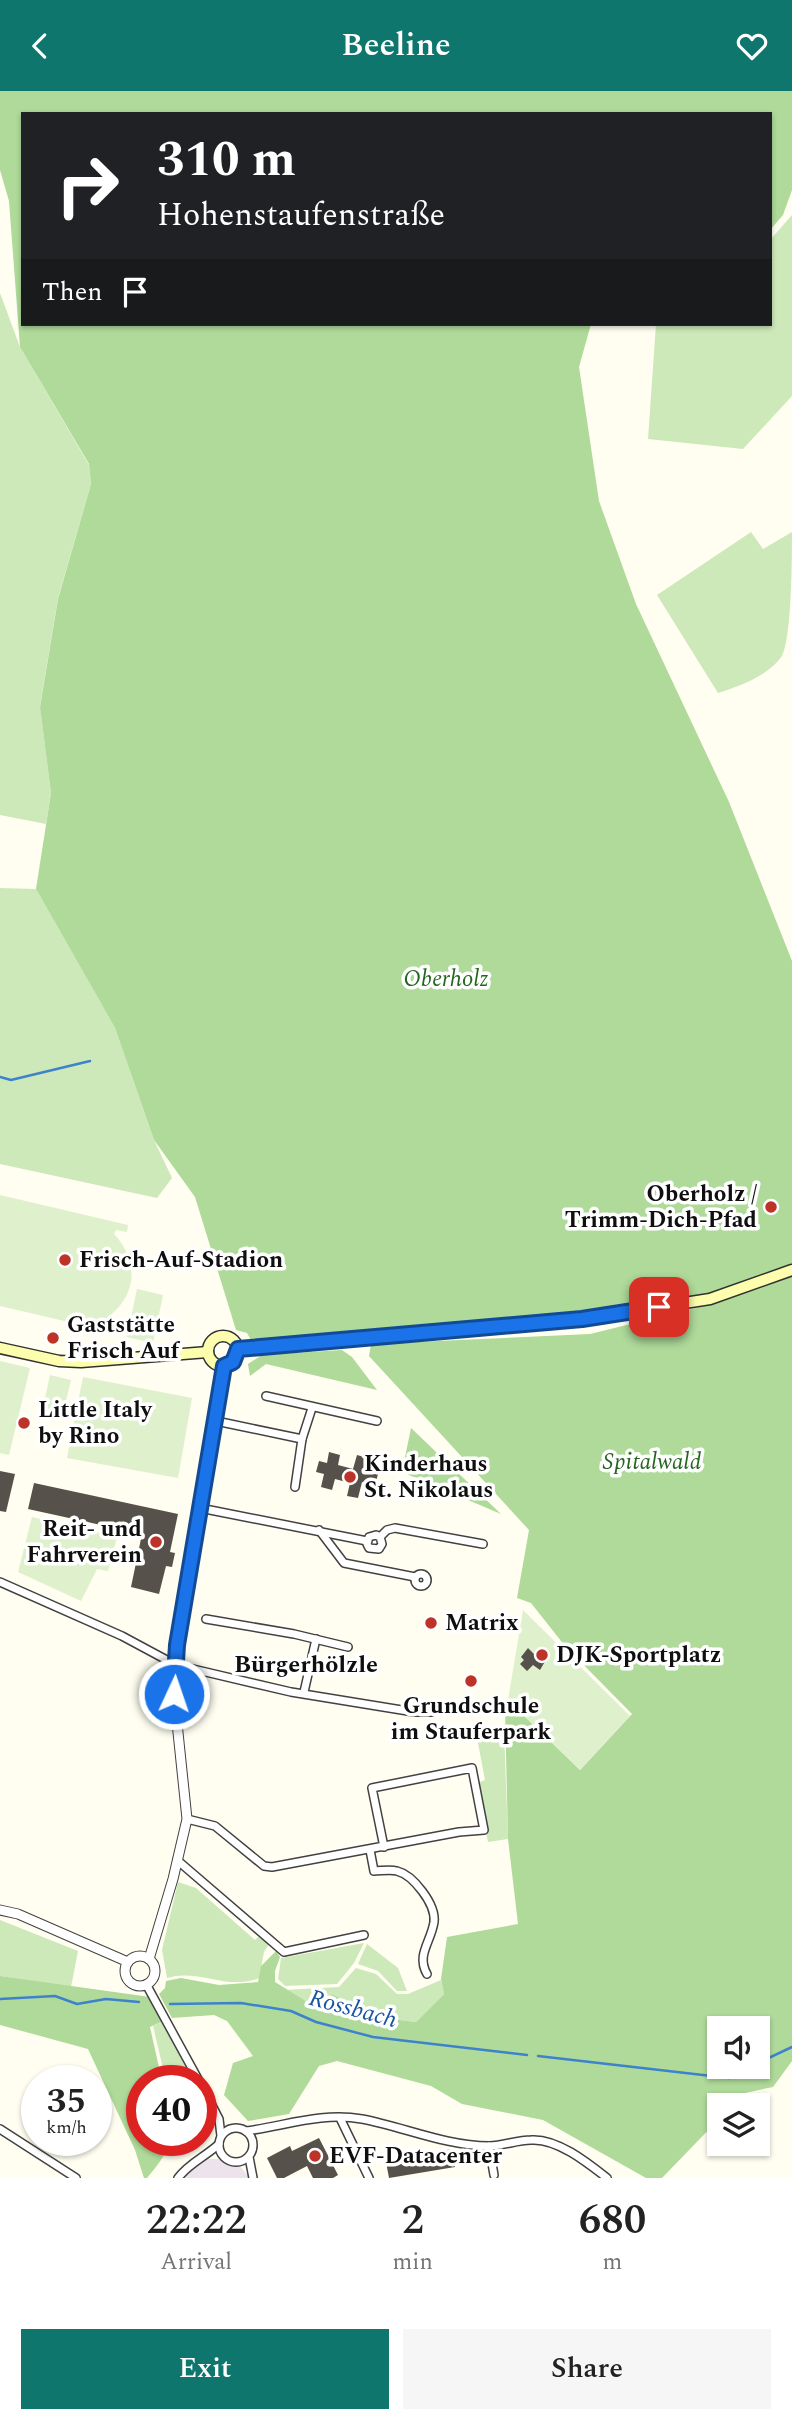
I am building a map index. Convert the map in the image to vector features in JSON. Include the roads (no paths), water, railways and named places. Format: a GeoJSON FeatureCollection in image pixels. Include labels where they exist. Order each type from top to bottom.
{"type":"FeatureCollection","features":[{"type":"Feature","properties":{"kind":"main road"},"geometry":{"type":"LineString","coordinates":[[238,1349],[582,1319],[710,1299],[792,1271]]}},
{"type":"Feature","properties":{"kind":"main road"},"geometry":{"type":"LineString","coordinates":[[222,1336],[234,1340],[238,1349],[233,1362],[224,1366],[214,1362],[208,1352],[211,1341],[222,1336]]}},
{"type":"Feature","properties":{"kind":"main road"},"geometry":{"type":"LineString","coordinates":[[0,1348],[59,1361],[81,1362],[208,1352]]}},
{"type":"Feature","properties":{"kind":"street"},"geometry":{"type":"LineString","coordinates":[[146,1985],[155,1972],[149,1959],[187,1819],[174,1694],[176,1665],[224,1366]]}},
{"type":"Feature","properties":{"kind":"street"},"geometry":{"type":"LineString","coordinates":[[266,1396],[377,1421]]}},
{"type":"Feature","properties":{"kind":"street"},"geometry":{"type":"LineString","coordinates":[[295,1487],[302,1439],[312,1408]]}},
{"type":"Feature","properties":{"kind":"street"},"geometry":{"type":"LineString","coordinates":[[216,1422],[302,1439]]}},
{"type":"Feature","properties":{"kind":"street"},"geometry":{"type":"LineString","coordinates":[[200,1508],[318,1529],[367,1541]]}},
{"type":"Feature","properties":{"kind":"street"},"geometry":{"type":"LineString","coordinates":[[380,1537],[387,1530],[395,1528],[483,1544]]}},
{"type":"Feature","properties":{"kind":"street"},"geometry":{"type":"LineString","coordinates":[[318,1529],[344,1563],[415,1577]]}},
{"type":"Feature","properties":{"kind":"street"},"geometry":{"type":"LineString","coordinates":[[371,1535],[380,1537],[382,1544],[377,1550],[369,1548],[367,1541],[371,1535]]}},
{"type":"Feature","properties":{"kind":"street"},"geometry":{"type":"LineString","coordinates":[[0,1581],[122,1636],[176,1665],[280,1689],[414,1712],[432,1712]]}},
{"type":"Feature","properties":{"kind":"street"},"geometry":{"type":"LineString","coordinates":[[206,1619],[348,1647]]}},
{"type":"Feature","properties":{"kind":"street"},"geometry":{"type":"LineString","coordinates":[[304,1692],[316,1639]]}},
{"type":"Feature","properties":{"kind":"street"},"geometry":{"type":"LineString","coordinates":[[187,1819],[215,1826],[264,1865],[272,1867],[370,1850],[459,1832],[484,1830],[471,1768],[372,1788],[384,1847]]}},
{"type":"Feature","properties":{"kind":"street"},"geometry":{"type":"LineString","coordinates":[[370,1850],[374,1871],[396,1870],[410,1878],[431,1905],[434,1921],[421,1960],[427,1974]]}},
{"type":"Feature","properties":{"kind":"street"},"geometry":{"type":"LineString","coordinates":[[177,1860],[284,1952],[364,1935]]}},
{"type":"Feature","properties":{"kind":"street"},"geometry":{"type":"LineString","coordinates":[[0,1910],[18,1914],[128,1962]]}},
{"type":"Feature","properties":{"kind":"street"},"geometry":{"type":"LineString","coordinates":[[146,1985],[136,1985],[128,1980],[125,1971],[128,1962],[140,1956],[149,1959]]}},
{"type":"Feature","properties":{"kind":"street"},"geometry":{"type":"LineString","coordinates":[[146,1985],[191,2065]]}},
{"type":"Feature","properties":{"kind":"street"},"geometry":{"type":"LineString","coordinates":[[217,2115],[223,2157]]}},
{"type":"Feature","properties":{"kind":"street"},"geometry":{"type":"LineString","coordinates":[[219,2119],[232,2129],[246,2131],[300,2119],[340,2118],[361,2119],[443,2139],[489,2146],[540,2140],[551,2143],[607,2178]]}},
{"type":"Feature","properties":{"kind":"street"},"geometry":{"type":"LineString","coordinates":[[340,2118],[369,2178]]}},
{"type":"Feature","properties":{"kind":"street"},"geometry":{"type":"LineString","coordinates":[[0,2129],[76,2178]]}},
{"type":"Feature","properties":{"kind":"street"},"geometry":{"type":"LineString","coordinates":[[217,2144],[232,2129]]}},
{"type":"Feature","properties":{"kind":"street"},"geometry":{"type":"LineString","coordinates":[[251,2175],[249,2157],[253,2143],[264,2129]]}},
{"type":"Feature","properties":{"kind":"street"},"geometry":{"type":"LineString","coordinates":[[246,2131],[253,2143]]}},
{"type":"Feature","properties":{"kind":"street"},"geometry":{"type":"LineString","coordinates":[[489,2146],[494,2175]]}},
{"type":"Feature","properties":{"kind":"street"},"geometry":{"type":"LineString","coordinates":[[177,2178],[188,2164],[206,2156],[223,2157],[251,2175]]}},
{"type":"Feature","properties":{"kind":"street"},"geometry":{"type":"LineString","coordinates":[[236,2163],[249,2157]]}},
{"type":"Feature","properties":{"kind":"waterway"},"geometry":{"type":"LineString","coordinates":[[0,1077],[11,1080],[90,1061]]}},
{"type":"Feature","properties":{"kind":"waterway","name":"Rossbach"},"geometry":{"type":"LineString","coordinates":[[0,1999],[55,1996],[77,2004],[106,1999],[139,2002]]}},
{"type":"Feature","properties":{"kind":"waterway","name":"Rossbach"},"geometry":{"type":"LineString","coordinates":[[170,2004],[241,2003],[291,2011],[316,2022],[373,2037],[527,2055]]}},
{"type":"Feature","properties":{"kind":"waterway","name":"Rossbach"},"geometry":{"type":"LineString","coordinates":[[770,2057],[792,2047]]}},
{"type":"Feature","properties":{"kind":"waterway","name":"Rossbach"},"geometry":{"type":"LineString","coordinates":[[538,2056],[707,2075]]}},
{"type":"Feature","properties":{"kind":"place","name":"Oberholz / Trimm-Dich-Pfad"},"geometry":{"type":"Point","coordinates":[771,1207]}},
{"type":"Feature","properties":{"kind":"place","name":"Frisch-Auf-Stadion"},"geometry":{"type":"Point","coordinates":[65,1260]}},
{"type":"Feature","properties":{"kind":"place","name":"Gaststätte Frisch Auf"},"geometry":{"type":"Point","coordinates":[53,1338]}},
{"type":"Feature","properties":{"kind":"place","name":"Little Italy by Rino"},"geometry":{"type":"Point","coordinates":[24,1423]}},
{"type":"Feature","properties":{"kind":"place","name":"Kinderhaus St. Nikolaus"},"geometry":{"type":"Point","coordinates":[350,1477]}},
{"type":"Feature","properties":{"kind":"place","name":"Reit- und Fahrverein"},"geometry":{"type":"Point","coordinates":[156,1542]}},
{"type":"Feature","properties":{"kind":"place","name":"Matrix"},"geometry":{"type":"Point","coordinates":[431,1623]}},
{"type":"Feature","properties":{"kind":"place","name":"DJK-Sportplatz"},"geometry":{"type":"Point","coordinates":[542,1655]}},
{"type":"Feature","properties":{"kind":"place","name":"Grundschule im Stauferpark"},"geometry":{"type":"Point","coordinates":[471,1681]}},
{"type":"Feature","properties":{"kind":"place","name":"EVF-Datacenter"},"geometry":{"type":"Point","coordinates":[315,2156]}},
{"type":"Feature","properties":{"kind":"district","name":"Bürgerhölzle"},"geometry":{"type":"Point","coordinates":[306,1665]}},
{"type":"Feature","properties":{"kind":"park label","name":"Oberholz"},"geometry":{"type":"Point","coordinates":[446,979]}},
{"type":"Feature","properties":{"kind":"park label","name":"Spitalwald"},"geometry":{"type":"Point","coordinates":[652,1462]}}]}
